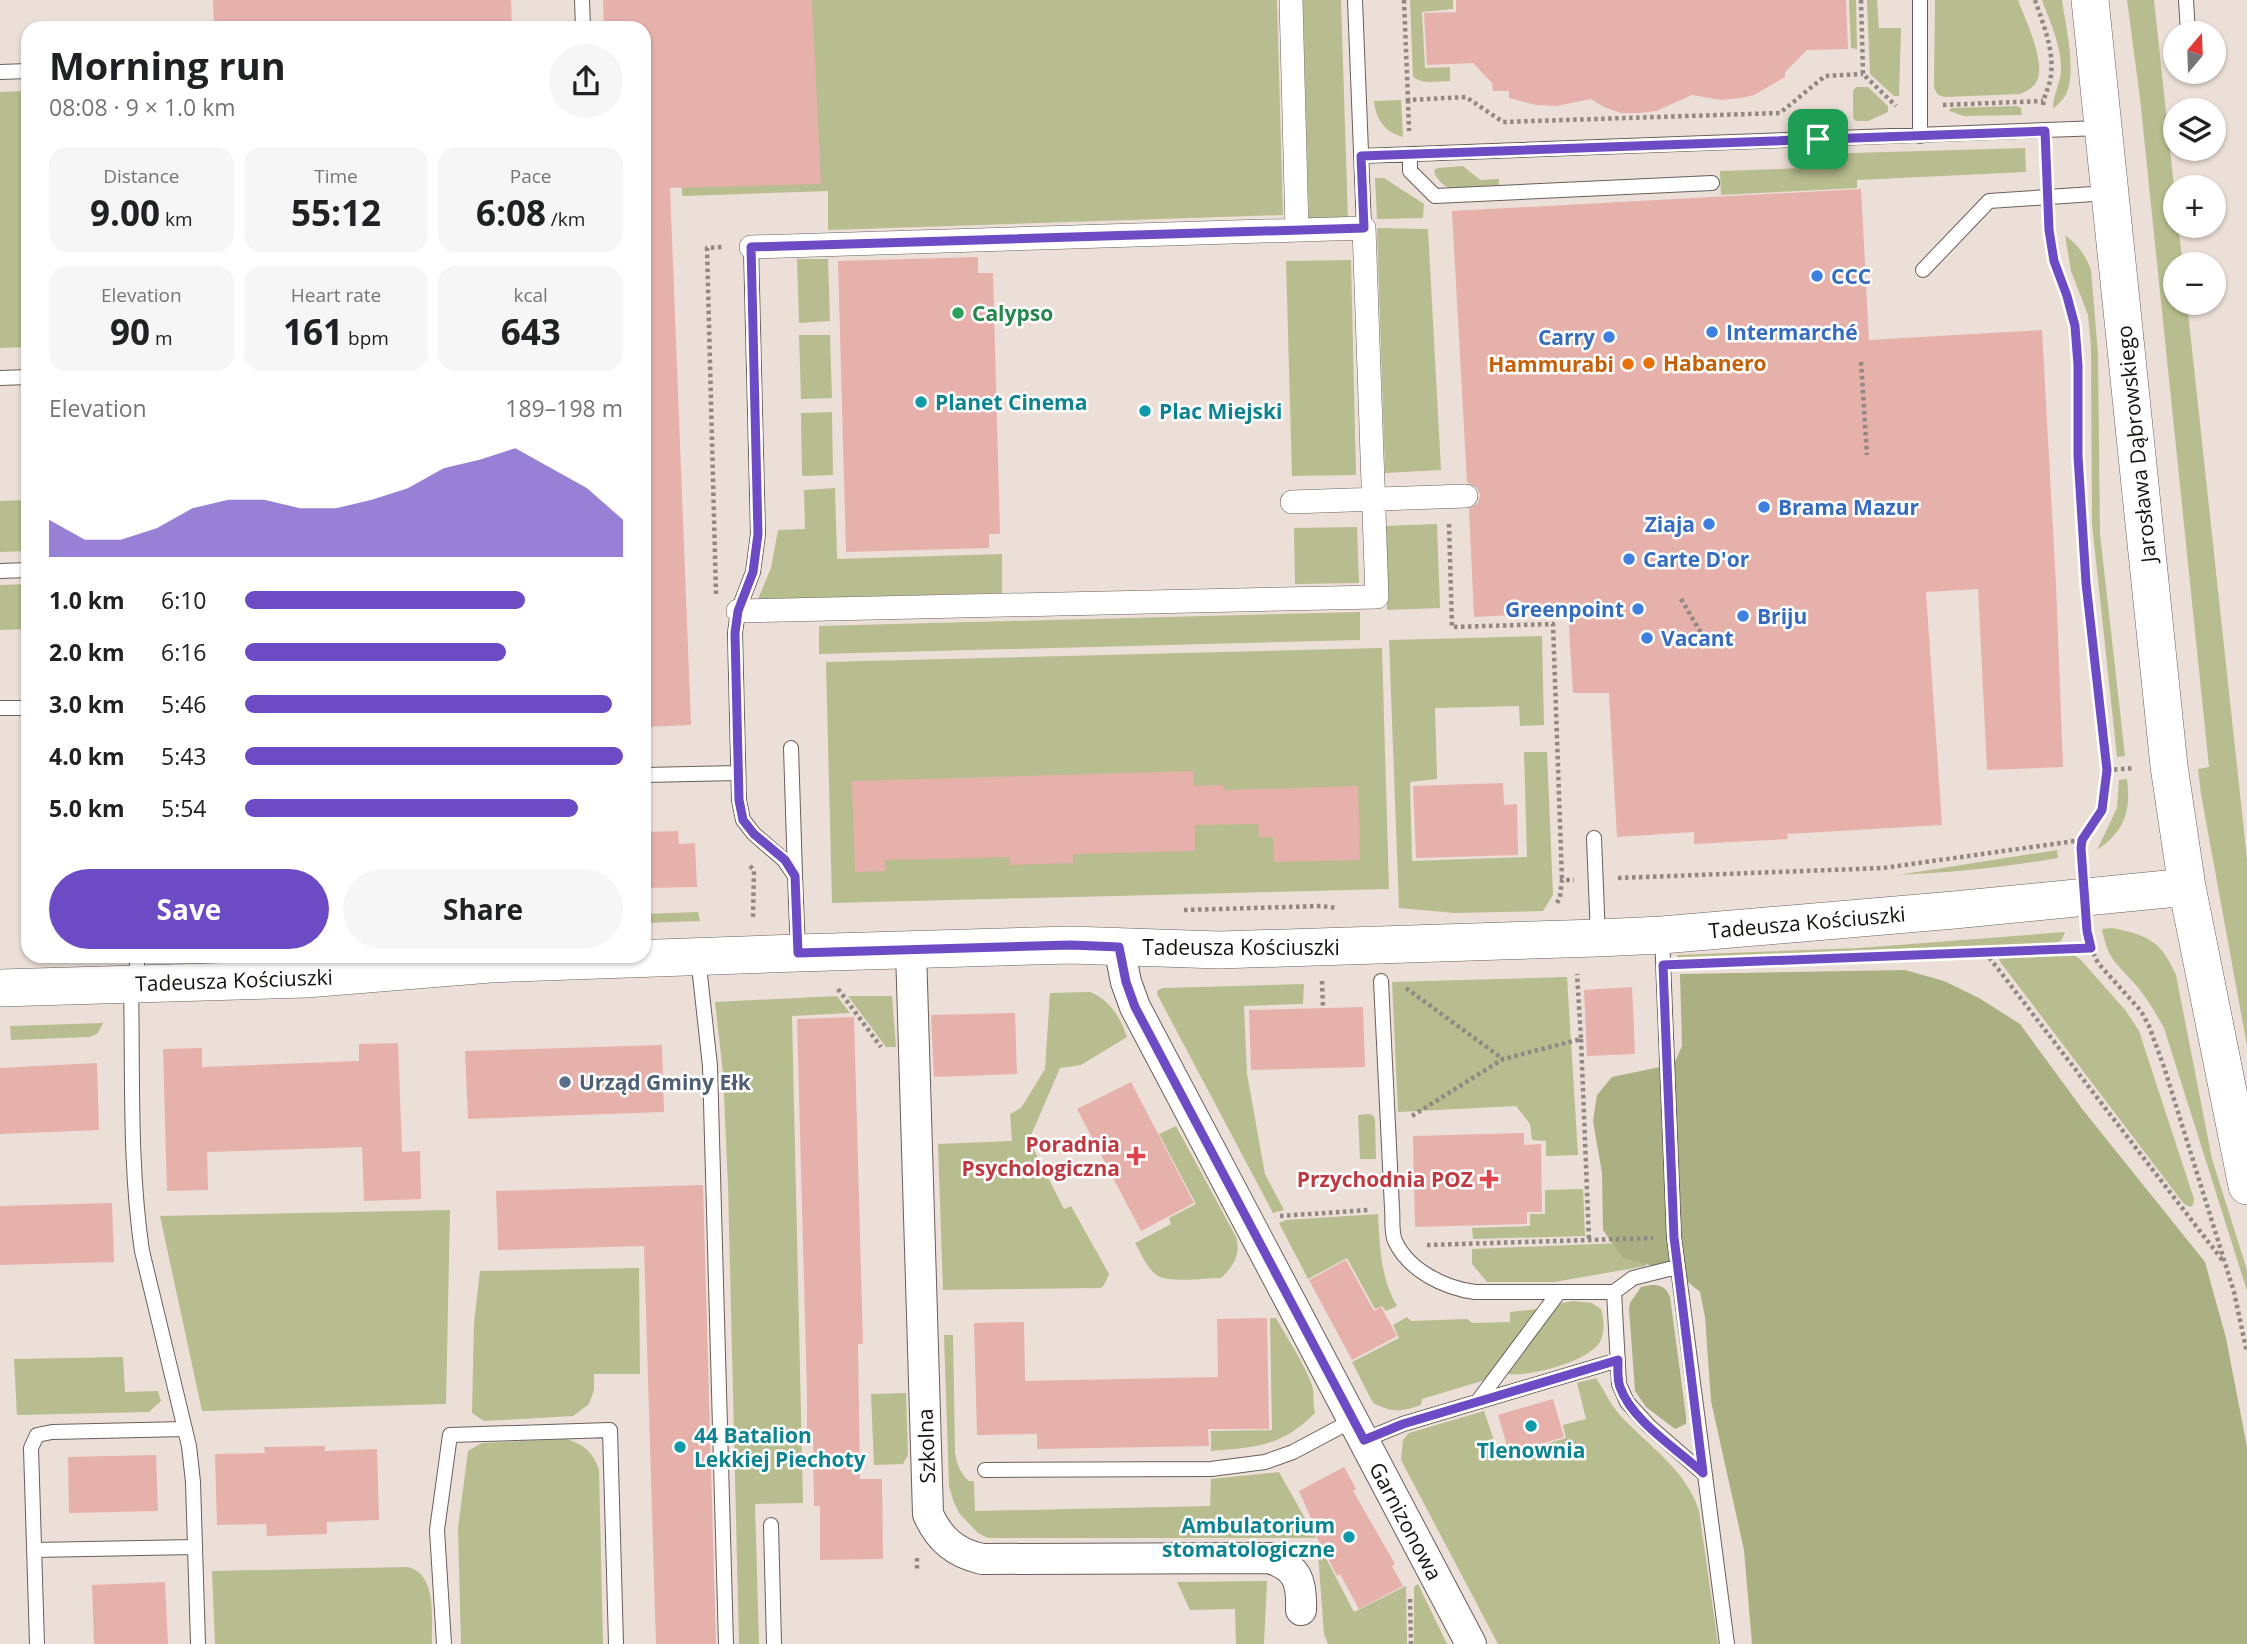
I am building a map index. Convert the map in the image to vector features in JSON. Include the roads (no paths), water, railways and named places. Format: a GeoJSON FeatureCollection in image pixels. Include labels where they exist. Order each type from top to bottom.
{"type":"FeatureCollection","features":[{"type":"Feature","properties":{"kind":"street"},"geometry":{"type":"LineString","coordinates":[[1292,0],[1297,230]]}},
{"type":"Feature","properties":{"kind":"street","name":"Jarosława Dąbrowskiego"},"geometry":{"type":"LineString","coordinates":[[2090,0],[2169,766],[2187,887],[2247,1186]]}},
{"type":"Feature","properties":{"kind":"street"},"geometry":{"type":"LineString","coordinates":[[738,611],[1377,597],[1364,228],[751,247]]}},
{"type":"Feature","properties":{"kind":"street"},"geometry":{"type":"LineString","coordinates":[[1292,502],[1457,496]]}},
{"type":"Feature","properties":{"kind":"street","name":"Tadeusza Kościuszki"},"geometry":{"type":"LineString","coordinates":[[651,959],[1071,945],[1219,950],[1598,938],[1662,935],[2187,887]]}},
{"type":"Feature","properties":{"kind":"street","name":"Garnizonowa"},"geometry":{"type":"LineString","coordinates":[[1119,947],[1126,982],[1135,1007],[1471,1644]]}},
{"type":"Feature","properties":{"kind":"street","name":"Szkolna"},"geometry":{"type":"LineString","coordinates":[[911,950],[928,1514],[935,1529],[946,1542],[960,1552],[982,1559],[1269,1559],[1281,1562],[1298,1578],[1301,1610]]}},
{"type":"Feature","properties":{"kind":"street","name":"Tadeusza Kościuszki"},"geometry":{"type":"LineString","coordinates":[[0,988],[135,974],[306,979],[520,963]]}},
{"type":"Feature","properties":{"kind":"lane"},"geometry":{"type":"LineString","coordinates":[[582,0],[583,21]]}},
{"type":"Feature","properties":{"kind":"lane"},"geometry":{"type":"LineString","coordinates":[[1355,0],[1364,228]]}},
{"type":"Feature","properties":{"kind":"lane"},"geometry":{"type":"LineString","coordinates":[[1920,0],[1920,136]]}},
{"type":"Feature","properties":{"kind":"lane"},"geometry":{"type":"LineString","coordinates":[[2186,0],[2187,21]]}},
{"type":"Feature","properties":{"kind":"lane"},"geometry":{"type":"LineString","coordinates":[[0,72],[21,71]]}},
{"type":"Feature","properties":{"kind":"lane"},"geometry":{"type":"LineString","coordinates":[[1361,156],[2104,128]]}},
{"type":"Feature","properties":{"kind":"lane"},"geometry":{"type":"LineString","coordinates":[[1410,154],[1410,171],[1435,196],[1712,183]]}},
{"type":"Feature","properties":{"kind":"lane"},"geometry":{"type":"LineString","coordinates":[[1923,270],[1989,201],[2110,193]]}},
{"type":"Feature","properties":{"kind":"lane"},"geometry":{"type":"LineString","coordinates":[[751,247],[758,534],[753,572],[738,611],[735,633],[739,800],[743,820],[754,834],[785,860],[795,876]]}},
{"type":"Feature","properties":{"kind":"lane"},"geometry":{"type":"LineString","coordinates":[[0,378],[21,377]]}},
{"type":"Feature","properties":{"kind":"lane"},"geometry":{"type":"LineString","coordinates":[[0,571],[21,570]]}},
{"type":"Feature","properties":{"kind":"lane"},"geometry":{"type":"LineString","coordinates":[[0,709],[21,708]]}},
{"type":"Feature","properties":{"kind":"lane"},"geometry":{"type":"LineString","coordinates":[[790,748],[798,953]]}},
{"type":"Feature","properties":{"kind":"lane"},"geometry":{"type":"LineString","coordinates":[[651,775],[738,773]]}},
{"type":"Feature","properties":{"kind":"lane"},"geometry":{"type":"LineString","coordinates":[[1594,838],[1598,938]]}},
{"type":"Feature","properties":{"kind":"lane"},"geometry":{"type":"LineString","coordinates":[[1662,935],[1674,1237],[1727,1644]]}},
{"type":"Feature","properties":{"kind":"lane"},"geometry":{"type":"LineString","coordinates":[[698,957],[710,1066],[726,1644]]}},
{"type":"Feature","properties":{"kind":"lane"},"geometry":{"type":"LineString","coordinates":[[135,974],[137,1218],[142,1251],[189,1446],[193,1482],[198,1644]]}},
{"type":"Feature","properties":{"kind":"lane"},"geometry":{"type":"LineString","coordinates":[[1381,984],[1394,1238],[1418,1268],[1439,1282],[1458,1290],[1614,1292],[1633,1278],[1677,1267]]}},
{"type":"Feature","properties":{"kind":"lane"},"geometry":{"type":"LineString","coordinates":[[1478,1401],[1559,1292]]}},
{"type":"Feature","properties":{"kind":"lane"},"geometry":{"type":"LineString","coordinates":[[1614,1292],[1619,1384],[1627,1402],[1649,1426],[1703,1473]]}},
{"type":"Feature","properties":{"kind":"lane"},"geometry":{"type":"LineString","coordinates":[[985,1470],[1211,1469],[1265,1462],[1359,1430],[1403,1424],[1618,1360]]}},
{"type":"Feature","properties":{"kind":"lane"},"geometry":{"type":"LineString","coordinates":[[37,1644],[31,1448],[37,1435],[52,1432],[185,1429]]}},
{"type":"Feature","properties":{"kind":"lane"},"geometry":{"type":"LineString","coordinates":[[443,1644],[437,1530],[450,1435],[610,1430],[616,1644]]}},
{"type":"Feature","properties":{"kind":"lane"},"geometry":{"type":"LineString","coordinates":[[771,1525],[774,1644]]}},
{"type":"Feature","properties":{"kind":"lane"},"geometry":{"type":"LineString","coordinates":[[34,1550],[195,1547]]}},
{"type":"Feature","properties":{"kind":"place","name":"CCC"},"geometry":{"type":"Point","coordinates":[1817,276]}},
{"type":"Feature","properties":{"kind":"place","name":"Calypso"},"geometry":{"type":"Point","coordinates":[958,313]}},
{"type":"Feature","properties":{"kind":"place","name":"Intermarché"},"geometry":{"type":"Point","coordinates":[1712,332]}},
{"type":"Feature","properties":{"kind":"place","name":"Carry"},"geometry":{"type":"Point","coordinates":[1609,337]}},
{"type":"Feature","properties":{"kind":"place","name":"Habanero"},"geometry":{"type":"Point","coordinates":[1649,363]}},
{"type":"Feature","properties":{"kind":"place","name":"Hammurabi"},"geometry":{"type":"Point","coordinates":[1628,364]}},
{"type":"Feature","properties":{"kind":"place","name":"Planet Cinema"},"geometry":{"type":"Point","coordinates":[921,402]}},
{"type":"Feature","properties":{"kind":"place","name":"Plac Miejski"},"geometry":{"type":"Point","coordinates":[1145,411]}},
{"type":"Feature","properties":{"kind":"place","name":"Brama Mazur"},"geometry":{"type":"Point","coordinates":[1764,507]}},
{"type":"Feature","properties":{"kind":"place","name":"Ziaja"},"geometry":{"type":"Point","coordinates":[1709,524]}},
{"type":"Feature","properties":{"kind":"place","name":"Carte D'or"},"geometry":{"type":"Point","coordinates":[1629,559]}},
{"type":"Feature","properties":{"kind":"place","name":"Greenpoint"},"geometry":{"type":"Point","coordinates":[1638,609]}},
{"type":"Feature","properties":{"kind":"place","name":"Briju"},"geometry":{"type":"Point","coordinates":[1743,616]}},
{"type":"Feature","properties":{"kind":"place","name":"Vacant"},"geometry":{"type":"Point","coordinates":[1647,638]}},
{"type":"Feature","properties":{"kind":"place","name":"Urząd Gminy Ełk"},"geometry":{"type":"Point","coordinates":[565,1082]}},
{"type":"Feature","properties":{"kind":"place","name":"Poradnia Psychologiczna"},"geometry":{"type":"Point","coordinates":[1136,1156]}},
{"type":"Feature","properties":{"kind":"place","name":"Przychodnia POZ"},"geometry":{"type":"Point","coordinates":[1489,1179]}},
{"type":"Feature","properties":{"kind":"place","name":"Tlenownia"},"geometry":{"type":"Point","coordinates":[1531,1426]}},
{"type":"Feature","properties":{"kind":"place","name":"44 Batalion Lekkiej Piechoty"},"geometry":{"type":"Point","coordinates":[680,1447]}},
{"type":"Feature","properties":{"kind":"place","name":"Ambulatorium stomatologiczne"},"geometry":{"type":"Point","coordinates":[1349,1537]}}]}
